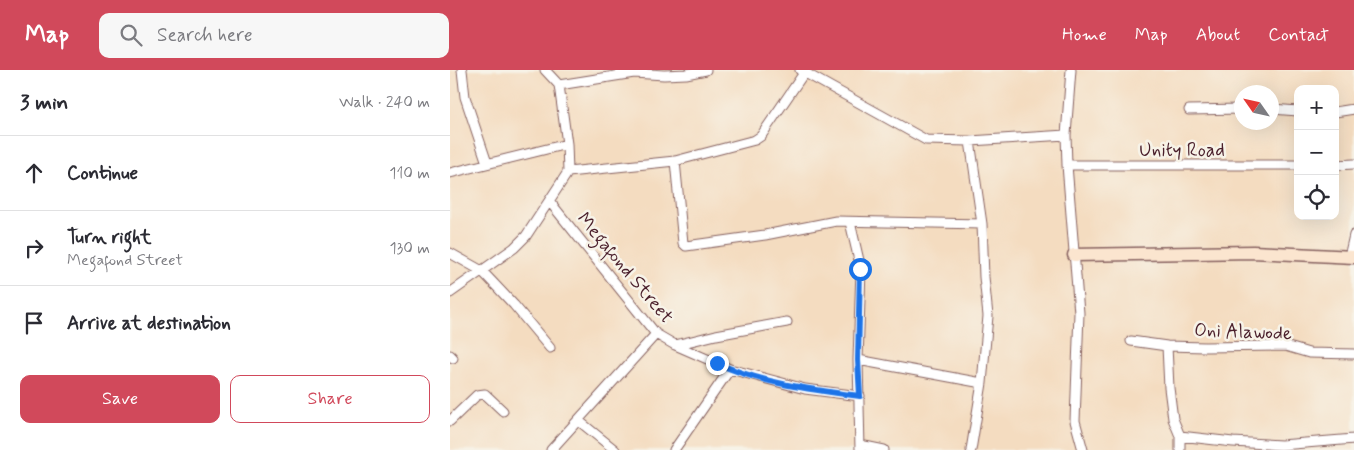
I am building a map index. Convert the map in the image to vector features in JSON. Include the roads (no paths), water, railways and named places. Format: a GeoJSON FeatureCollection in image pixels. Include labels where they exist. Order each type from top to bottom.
{"type":"FeatureCollection","features":[{"type":"Feature","properties":{"kind":"street"},"geometry":{"type":"LineString","coordinates":[[462,70],[465,97],[487,163]]}},
{"type":"Feature","properties":{"kind":"street"},"geometry":{"type":"LineString","coordinates":[[450,293],[514,248],[526,236],[568,172],[567,144],[559,85],[545,70]]}},
{"type":"Feature","properties":{"kind":"street"},"geometry":{"type":"LineString","coordinates":[[559,85],[634,73],[664,75],[686,74],[706,70]]}},
{"type":"Feature","properties":{"kind":"street"},"geometry":{"type":"LineString","coordinates":[[1071,70],[1066,135],[1079,313],[1075,421],[1083,450]]}},
{"type":"Feature","properties":{"kind":"street"},"geometry":{"type":"LineString","coordinates":[[568,172],[675,161],[744,143],[761,136],[804,71],[926,140],[970,141],[1066,135]]}},
{"type":"Feature","properties":{"kind":"street"},"geometry":{"type":"LineString","coordinates":[[1189,110],[1234,109]]}},
{"type":"Feature","properties":{"kind":"street"},"geometry":{"type":"LineString","coordinates":[[1339,111],[1354,109]]}},
{"type":"Feature","properties":{"kind":"street"},"geometry":{"type":"LineString","coordinates":[[1279,110],[1294,111]]}},
{"type":"Feature","properties":{"kind":"street"},"geometry":{"type":"LineString","coordinates":[[970,141],[982,224],[988,316],[982,383],[971,450]]}},
{"type":"Feature","properties":{"kind":"street"},"geometry":{"type":"LineString","coordinates":[[450,173],[567,144]]}},
{"type":"Feature","properties":{"kind":"street"},"geometry":{"type":"LineString","coordinates":[[675,161],[683,243],[686,246],[765,236],[836,221],[982,224]]}},
{"type":"Feature","properties":{"kind":"street"},"geometry":{"type":"LineString","coordinates":[[1339,165],[1354,164]]}},
{"type":"Feature","properties":{"kind":"street","name":"Unity Road"},"geometry":{"type":"LineString","coordinates":[[1067,165],[1294,165]]}},
{"type":"Feature","properties":{"kind":"street","name":"Megafond Street"},"geometry":{"type":"LineString","coordinates":[[550,202],[656,334],[674,346],[730,369],[805,389],[860,396]]}},
{"type":"Feature","properties":{"kind":"street"},"geometry":{"type":"LineString","coordinates":[[850,222],[860,269],[858,360],[860,448],[884,450]]}},
{"type":"Feature","properties":{"kind":"street"},"geometry":{"type":"LineString","coordinates":[[1074,255],[1253,252],[1352,258],[1354,235]]}},
{"type":"Feature","properties":{"kind":"street"},"geometry":{"type":"LineString","coordinates":[[450,253],[482,271],[514,304],[550,348]]}},
{"type":"Feature","properties":{"kind":"street"},"geometry":{"type":"LineString","coordinates":[[674,346],[716,335],[787,322]]}},
{"type":"Feature","properties":{"kind":"street"},"geometry":{"type":"LineString","coordinates":[[551,450],[656,334]]}},
{"type":"Feature","properties":{"kind":"street","name":"Oni Alawode"},"geometry":{"type":"LineString","coordinates":[[1131,342],[1167,346],[1205,347],[1285,346],[1309,353],[1354,354]]}},
{"type":"Feature","properties":{"kind":"street"},"geometry":{"type":"LineString","coordinates":[[1167,346],[1169,388],[1173,419],[1180,436],[1180,450]]}},
{"type":"Feature","properties":{"kind":"street"},"geometry":{"type":"LineString","coordinates":[[858,360],[982,383]]}},
{"type":"Feature","properties":{"kind":"street"},"geometry":{"type":"LineString","coordinates":[[674,450],[730,369]]}},
{"type":"Feature","properties":{"kind":"street"},"geometry":{"type":"LineString","coordinates":[[450,421],[477,395],[485,394],[503,411]]}},
{"type":"Feature","properties":{"kind":"street"},"geometry":{"type":"LineString","coordinates":[[579,421],[615,450]]}},
{"type":"Feature","properties":{"kind":"street"},"geometry":{"type":"LineString","coordinates":[[1180,436],[1233,442],[1281,444],[1354,439]]}}]}
